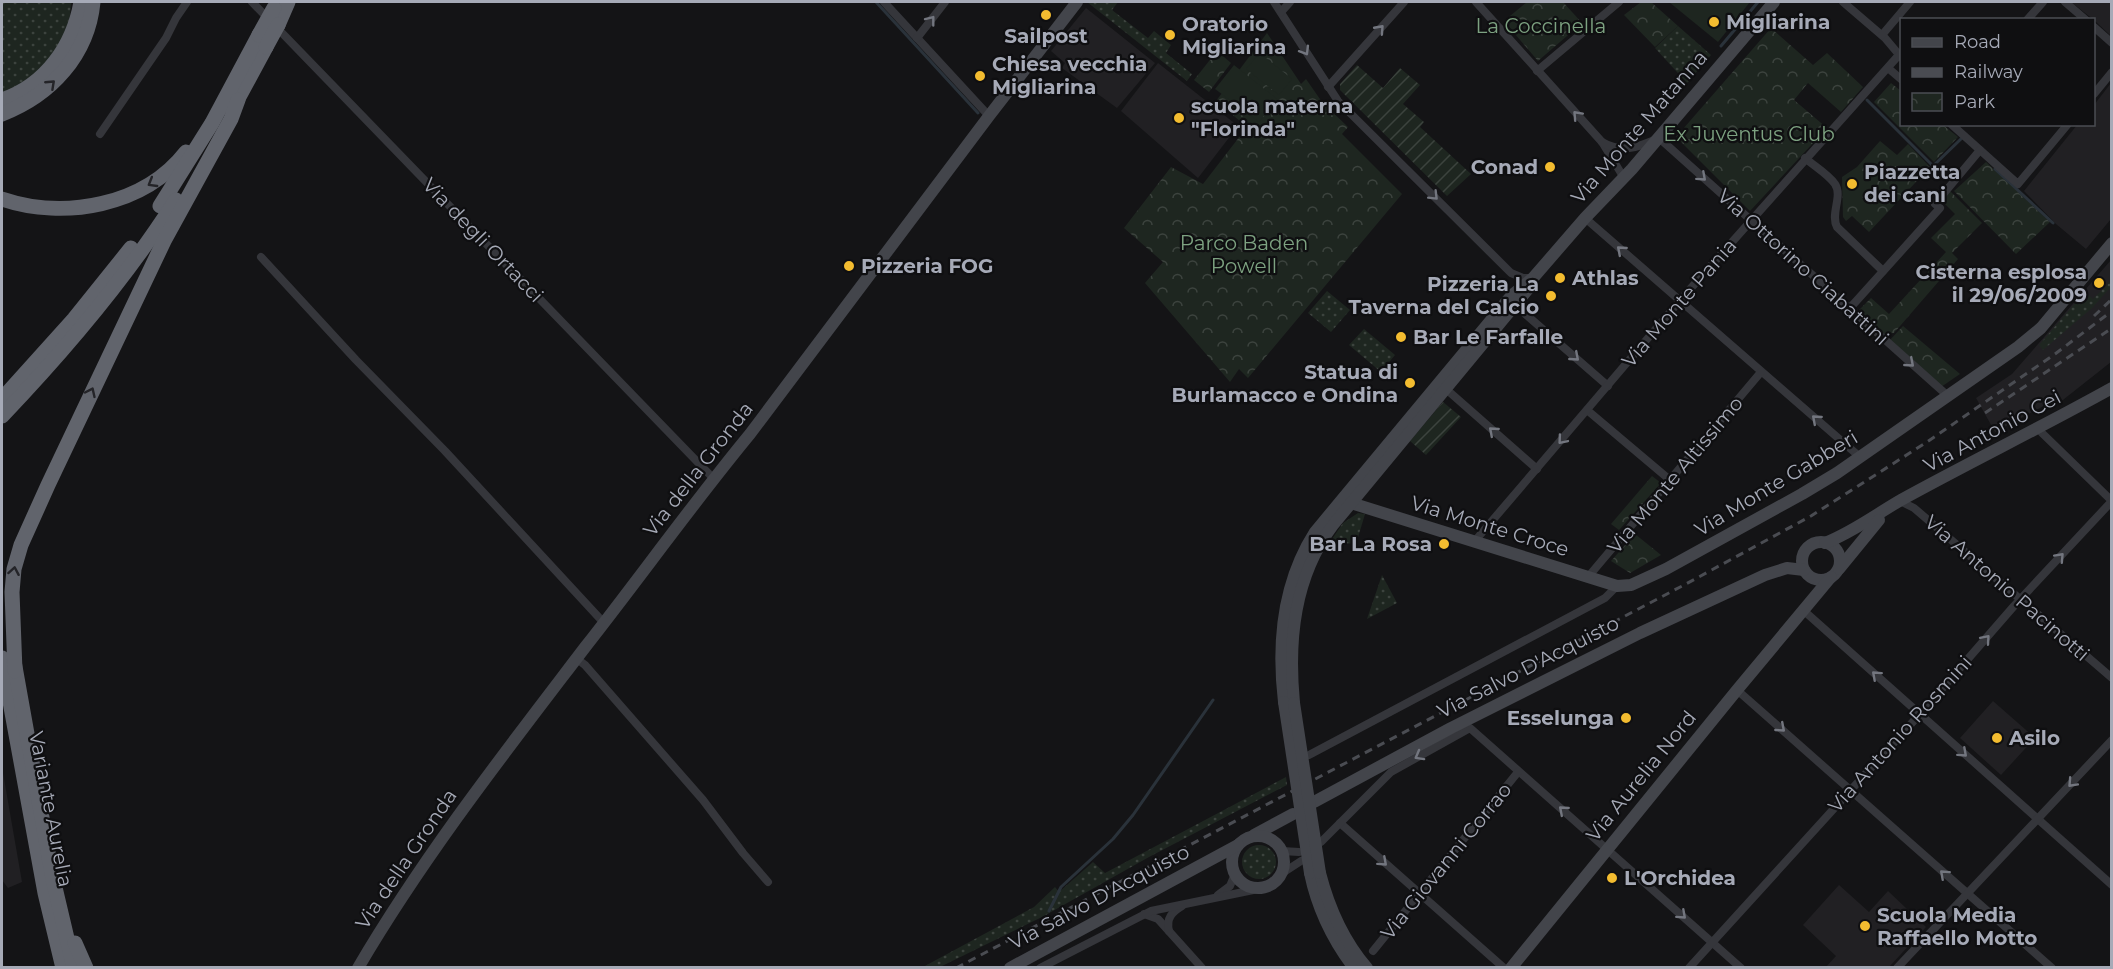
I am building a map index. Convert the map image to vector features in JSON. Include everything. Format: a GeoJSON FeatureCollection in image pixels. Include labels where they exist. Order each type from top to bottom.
{"type":"FeatureCollection","features":[{"type":"Feature","properties":{"kind":"highway"},"geometry":{"type":"LineString","coordinates":[[2,100],[17,94],[35,82],[58,59],[73,33],[81,2]]}},
{"type":"Feature","properties":{"kind":"highway"},"geometry":{"type":"LineString","coordinates":[[2,114],[38,96],[66,69],[83,42],[90,22],[93,2]]}},
{"type":"Feature","properties":{"kind":"highway"},"geometry":{"type":"LineString","coordinates":[[263,41],[278,25],[288,2]]}},
{"type":"Feature","properties":{"kind":"highway"},"geometry":{"type":"LineString","coordinates":[[2,416],[49,366],[121,278],[171,208],[263,41],[275,5]]}},
{"type":"Feature","properties":{"kind":"highway"},"geometry":{"type":"LineString","coordinates":[[2,199],[40,207],[74,207],[111,201],[145,188],[163,177],[178,162],[233,95]]}},
{"type":"Feature","properties":{"kind":"highway"},"geometry":{"type":"LineString","coordinates":[[2,399],[74,319],[130,248],[233,95]]}},
{"type":"Feature","properties":{"kind":"highway"},"geometry":{"type":"LineString","coordinates":[[15,671],[12,592],[14,569],[21,545],[164,241],[231,118],[233,95]]}},
{"type":"Feature","properties":{"kind":"highway"},"geometry":{"type":"LineString","coordinates":[[2,596],[15,671]]}},
{"type":"Feature","properties":{"kind":"highway","name":"Variante Aurelia"},"geometry":{"type":"LineString","coordinates":[[2,658],[45,893],[63,968]]}},
{"type":"Feature","properties":{"kind":"highway","name":"Variante Aurelia"},"geometry":{"type":"LineString","coordinates":[[15,671],[53,879],[74,968]]}},
{"type":"Feature","properties":{"kind":"highway"},"geometry":{"type":"LineString","coordinates":[[53,879],[86,968]]}},
{"type":"Feature","properties":{"kind":"highway"},"geometry":{"type":"LineString","coordinates":[[45,893],[52,968]]}},
{"type":"Feature","properties":{"kind":"street"},"geometry":{"type":"LineString","coordinates":[[100,134],[166,38],[187,2]]}},
{"type":"Feature","properties":{"kind":"street","name":"Via degli Ortacci"},"geometry":{"type":"LineString","coordinates":[[252,2],[713,478]]}},
{"type":"Feature","properties":{"kind":"street"},"geometry":{"type":"LineString","coordinates":[[884,2],[988,116]]}},
{"type":"Feature","properties":{"kind":"street"},"geometry":{"type":"LineString","coordinates":[[917,38],[945,2]]}},
{"type":"Feature","properties":{"kind":"street","name":"Via della Gronda"},"geometry":{"type":"LineString","coordinates":[[358,968],[393,909],[495,764],[713,478],[750,434],[988,116],[1077,2]]}},
{"type":"Feature","properties":{"kind":"street"},"geometry":{"type":"LineString","coordinates":[[1274,2],[1338,101],[1511,273],[1523,278],[1533,278]]}},
{"type":"Feature","properties":{"kind":"street"},"geometry":{"type":"LineString","coordinates":[[1281,12],[1290,2]]}},
{"type":"Feature","properties":{"kind":"street"},"geometry":{"type":"LineString","coordinates":[[1328,87],[1404,2]]}},
{"type":"Feature","properties":{"kind":"street"},"geometry":{"type":"LineString","coordinates":[[1476,2],[1602,142],[1624,178]]}},
{"type":"Feature","properties":{"kind":"street"},"geometry":{"type":"LineString","coordinates":[[1537,71],[1619,2]]}},
{"type":"Feature","properties":{"kind":"street","name":"Via Monte Matanna"},"geometry":{"type":"LineString","coordinates":[[1350,497],[1513,301],[1530,287],[1533,278],[1659,138],[1774,2]]}},
{"type":"Feature","properties":{"kind":"street"},"geometry":{"type":"LineString","coordinates":[[1843,2],[1882,35],[1900,56]]}},
{"type":"Feature","properties":{"kind":"street"},"geometry":{"type":"LineString","coordinates":[[1882,35],[1910,2]]}},
{"type":"Feature","properties":{"kind":"street"},"geometry":{"type":"LineString","coordinates":[[2029,18],[2043,2]]}},
{"type":"Feature","properties":{"kind":"street"},"geometry":{"type":"LineString","coordinates":[[2065,2],[2083,18]]}},
{"type":"Feature","properties":{"kind":"street"},"geometry":{"type":"LineString","coordinates":[[2095,28],[2112,43]]}},
{"type":"Feature","properties":{"kind":"street","name":"Via Monte Pania"},"geometry":{"type":"LineString","coordinates":[[1474,542],[1680,301],[1900,56]]}},
{"type":"Feature","properties":{"kind":"street"},"geometry":{"type":"LineString","coordinates":[[1888,68],[1900,78]]}},
{"type":"Feature","properties":{"kind":"street"},"geometry":{"type":"LineString","coordinates":[[2095,93],[2112,72]]}},
{"type":"Feature","properties":{"kind":"street"},"geometry":{"type":"LineString","coordinates":[[1953,126],[2018,184],[2066,126]]}},
{"type":"Feature","properties":{"kind":"street"},"geometry":{"type":"LineString","coordinates":[[1602,142],[1614,148],[1627,149],[1659,138]]}},
{"type":"Feature","properties":{"kind":"street","name":"Via Ottorino Ciabattini"},"geometry":{"type":"LineString","coordinates":[[1659,138],[1948,396]]}},
{"type":"Feature","properties":{"kind":"street"},"geometry":{"type":"LineString","coordinates":[[1850,308],[1940,207],[1935,204],[1980,150]]}},
{"type":"Feature","properties":{"kind":"street"},"geometry":{"type":"LineString","coordinates":[[1806,158],[1835,185],[1837,192],[1834,218],[1837,227],[1883,271]]}},
{"type":"Feature","properties":{"kind":"street"},"geometry":{"type":"LineString","coordinates":[[1585,218],[1860,457]]}},
{"type":"Feature","properties":{"kind":"street"},"geometry":{"type":"LineString","coordinates":[[1948,396],[2035,334],[2112,243]]}},
{"type":"Feature","properties":{"kind":"street"},"geometry":{"type":"LineString","coordinates":[[261,257],[604,623]]}},
{"type":"Feature","properties":{"kind":"street"},"geometry":{"type":"LineString","coordinates":[[1511,273],[1514,283],[1513,301],[1608,386]]}},
{"type":"Feature","properties":{"kind":"street","name":"Via Monte Matanna"},"geometry":{"type":"LineString","coordinates":[[1350,497],[1446,390],[1513,301]]}},
{"type":"Feature","properties":{"kind":"street","name":"Via Monte Altissimo"},"geometry":{"type":"LineString","coordinates":[[1588,577],[1761,372]]}},
{"type":"Feature","properties":{"kind":"street","name":"Via Antonio Cei"},"geometry":{"type":"LineString","coordinates":[[1825,543],[1860,527],[1895,504],[2112,388]]}},
{"type":"Feature","properties":{"kind":"street"},"geometry":{"type":"LineString","coordinates":[[1446,390],[1537,469]]}},
{"type":"Feature","properties":{"kind":"street","name":"Via Monte Gabberi"},"geometry":{"type":"LineString","coordinates":[[1617,586],[1631,585],[1676,564],[1802,494],[1948,396]]}},
{"type":"Feature","properties":{"kind":"street"},"geometry":{"type":"LineString","coordinates":[[1587,410],[1670,480]]}},
{"type":"Feature","properties":{"kind":"street"},"geometry":{"type":"LineString","coordinates":[[2042,434],[2111,501]]}},
{"type":"Feature","properties":{"kind":"street"},"geometry":{"type":"LineString","coordinates":[[1350,497],[1322,541],[1308,569],[1301,590],[1293,625],[1289,702],[1324,919],[1354,968]]}},
{"type":"Feature","properties":{"kind":"street","name":"Via Monte Croce"},"geometry":{"type":"LineString","coordinates":[[1350,497],[1474,542],[1617,586]]}},
{"type":"Feature","properties":{"kind":"street","name":"Via Antonio Rosmini"},"geometry":{"type":"LineString","coordinates":[[1689,968],[2111,501]]}},
{"type":"Feature","properties":{"kind":"street","name":"Via Antonio Cei"},"geometry":{"type":"LineString","coordinates":[[1834,575],[1857,544],[1895,504]]}},
{"type":"Feature","properties":{"kind":"street","name":"Via Antonio Pacinotti"},"geometry":{"type":"LineString","coordinates":[[1895,504],[1914,507],[2112,678]]}},
{"type":"Feature","properties":{"kind":"street"},"geometry":{"type":"LineString","coordinates":[[1825,543],[1830,544],[1837,552],[1840,562],[1834,575],[1821,580],[1807,574],[1802,561],[1804,551],[1813,544],[1825,543]]}},
{"type":"Feature","properties":{"kind":"street","name":"Via Salvo D'Acquisto"},"geometry":{"type":"LineString","coordinates":[[1314,802],[1451,728],[1602,651],[1765,575],[1804,551]]}},
{"type":"Feature","properties":{"kind":"street","name":"Via Salvo D'Acquisto"},"geometry":{"type":"LineString","coordinates":[[1765,575],[1787,568],[1807,574]]}},
{"type":"Feature","properties":{"kind":"street","name":"Via Aurelia Nord"},"geometry":{"type":"LineString","coordinates":[[1803,610],[1809,589],[1807,574]]}},
{"type":"Feature","properties":{"kind":"street","name":"Via Aurelia Nord"},"geometry":{"type":"LineString","coordinates":[[1511,968],[1607,848],[1834,575]]}},
{"type":"Feature","properties":{"kind":"street"},"geometry":{"type":"LineString","coordinates":[[1309,755],[1605,598],[1617,586]]}},
{"type":"Feature","properties":{"kind":"street"},"geometry":{"type":"LineString","coordinates":[[1803,610],[2112,885]]}},
{"type":"Feature","properties":{"kind":"street"},"geometry":{"type":"LineString","coordinates":[[577,659],[585,664],[703,800],[768,882]]}},
{"type":"Feature","properties":{"kind":"street"},"geometry":{"type":"LineString","coordinates":[[1737,690],[2052,968]]}},
{"type":"Feature","properties":{"kind":"street"},"geometry":{"type":"LineString","coordinates":[[1321,842],[1391,772],[1470,728],[1741,968]]}},
{"type":"Feature","properties":{"kind":"street"},"geometry":{"type":"LineString","coordinates":[[1898,967],[2112,740]]}},
{"type":"Feature","properties":{"kind":"street","name":"Via Giovanni Corrao"},"geometry":{"type":"LineString","coordinates":[[1373,951],[1518,772]]}},
{"type":"Feature","properties":{"kind":"street","name":"Via Salvo D'Acquisto"},"geometry":{"type":"LineString","coordinates":[[1010,968],[1292,814],[1284,825],[1280,847],[1284,863],[1281,874]]}},
{"type":"Feature","properties":{"kind":"street"},"geometry":{"type":"LineString","coordinates":[[1340,823],[1504,968]]}},
{"type":"Feature","properties":{"kind":"street"},"geometry":{"type":"LineString","coordinates":[[1040,968],[1143,914],[1161,908],[1263,888],[1275,882],[1300,856],[1280,847],[1266,837],[1253,836]]}},
{"type":"Feature","properties":{"kind":"street"},"geometry":{"type":"LineString","coordinates":[[1218,896],[1230,886],[1234,850],[1238,845]]}},
{"type":"Feature","properties":{"kind":"street"},"geometry":{"type":"LineString","coordinates":[[1202,864],[1216,861],[1233,869],[1247,885],[1263,888]]}},
{"type":"Feature","properties":{"kind":"street"},"geometry":{"type":"LineString","coordinates":[[1315,873],[1338,924],[1367,968]]}},
{"type":"Feature","properties":{"kind":"street"},"geometry":{"type":"LineString","coordinates":[[1170,932],[1168,924],[1170,916],[1184,904]]}},
{"type":"Feature","properties":{"kind":"street"},"geometry":{"type":"LineString","coordinates":[[1143,914],[1156,918],[1202,968]]}},
{"type":"Feature","properties":{"kind":"shaded area"},"geometry":{"type":"Polygon","coordinates":[[[2071,2],[2111,2],[2111,36],[2095,21],[2095,18],[2091,18],[2071,2]]]}},
{"type":"Feature","properties":{"kind":"shaded area"},"geometry":{"type":"Polygon","coordinates":[[[1086,8],[1155,63],[1117,108],[1062,68],[1065,63],[1051,51],[1086,8]]]}},
{"type":"Feature","properties":{"kind":"shaded area","name":"scuola materna \"Florinda\""},"geometry":{"type":"Polygon","coordinates":[[[1158,63],[1238,126],[1198,178],[1121,111],[1158,63]]]}},
{"type":"Feature","properties":{"kind":"shaded area"},"geometry":{"type":"Polygon","coordinates":[[[2111,83],[2111,219],[2086,249],[2056,224],[2024,191],[2076,126],[2095,126],[2095,104],[2111,83]]]}},
{"type":"Feature","properties":{"kind":"shaded area"},"geometry":{"type":"Polygon","coordinates":[[[2111,260],[2111,362],[2054,407],[2049,403],[1995,432],[1976,398],[2012,374],[2111,260]]]}},
{"type":"Feature","properties":{"kind":"shaded area","name":"Asilo"},"geometry":{"type":"Polygon","coordinates":[[[1993,701],[2035,738],[2001,775],[1960,738],[1993,701]]]}},
{"type":"Feature","properties":{"kind":"shaded area"},"geometry":{"type":"Polygon","coordinates":[[[2,767],[22,882],[8,888],[2,880],[2,767]]]}},
{"type":"Feature","properties":{"kind":"shaded area","name":"Scuola Media Raffaello Motto"},"geometry":{"type":"Polygon","coordinates":[[[1839,885],[1869,912],[1888,891],[1926,927],[1889,967],[1826,967],[1836,956],[1803,925],[1839,885]]]}},
{"type":"Feature","properties":{"kind":"green space"},"geometry":{"type":"Polygon","coordinates":[[[2,2],[71,2],[70,16],[62,43],[36,75],[2,95],[2,2]]]}},
{"type":"Feature","properties":{"kind":"green space"},"geometry":{"type":"Polygon","coordinates":[[[1087,2],[1118,2],[1112,10],[1148,38],[1154,31],[1171,45],[1166,53],[1192,74],[1187,81],[1087,2]]]}},
{"type":"Feature","properties":{"kind":"green space","name":"La Coccinella"},"geometry":{"type":"Polygon","coordinates":[[[1527,2],[1563,2],[1582,23],[1538,61],[1504,21],[1527,2]]]}},
{"type":"Feature","properties":{"kind":"green space"},"geometry":{"type":"Polygon","coordinates":[[[1641,2],[1651,2],[1678,26],[1655,47],[1624,15],[1641,2]]]}},
{"type":"Feature","properties":{"kind":"green space","name":"Migliarina"},"geometry":{"type":"Polygon","coordinates":[[[1669,2],[1750,2],[1718,42],[1669,2]]]}},
{"type":"Feature","properties":{"kind":"green space"},"geometry":{"type":"Polygon","coordinates":[[[1678,26],[1711,55],[1687,83],[1655,48],[1678,26]]]}},
{"type":"Feature","properties":{"kind":"green space","name":"Ex Juventus Club"},"geometry":{"type":"Polygon","coordinates":[[[1771,28],[1813,65],[1827,53],[1863,87],[1841,112],[1808,83],[1794,100],[1827,128],[1750,211],[1676,137],[1771,28]]]}},
{"type":"Feature","properties":{"kind":"green space","name":"Parco Baden Powell"},"geometry":{"type":"Polygon","coordinates":[[[1267,33],[1301,84],[1306,79],[1322,102],[1348,127],[1342,134],[1402,194],[1248,378],[1239,369],[1230,382],[1145,283],[1163,262],[1124,228],[1171,167],[1203,184],[1247,127],[1216,101],[1267,33]]]}},
{"type":"Feature","properties":{"kind":"green space"},"geometry":{"type":"Polygon","coordinates":[[[1217,51],[1231,63],[1209,92],[1194,80],[1217,51]]]}},
{"type":"Feature","properties":{"kind":"green space"},"geometry":{"type":"Polygon","coordinates":[[[1260,53],[1292,79],[1279,95],[1246,69],[1260,53]]]}},
{"type":"Feature","properties":{"kind":"green space"},"geometry":{"type":"Polygon","coordinates":[[[1234,65],[1277,99],[1259,122],[1215,89],[1234,65]]]}},
{"type":"Feature","properties":{"kind":"green space"},"geometry":{"type":"Polygon","coordinates":[[[1357,65],[1383,88],[1400,68],[1420,85],[1403,104],[1424,122],[1420,127],[1471,174],[1447,196],[1340,90],[1340,84],[1357,65]]]}},
{"type":"Feature","properties":{"kind":"green space"},"geometry":{"type":"Polygon","coordinates":[[[1891,83],[1900,90],[1900,126],[1944,126],[1958,137],[1934,162],[1874,102],[1891,83]]]}},
{"type":"Feature","properties":{"kind":"green space"},"geometry":{"type":"Polygon","coordinates":[[[1880,141],[1897,155],[1908,144],[1930,167],[1869,232],[1852,216],[1846,221],[1843,217],[1842,177],[1857,167],[1880,141]]]}},
{"type":"Feature","properties":{"kind":"green space"},"geometry":{"type":"Polygon","coordinates":[[[1986,162],[2050,222],[2016,254],[1954,191],[1986,162]]]}},
{"type":"Feature","properties":{"kind":"green space"},"geometry":{"type":"Polygon","coordinates":[[[1950,191],[1982,223],[1952,253],[1958,259],[1894,333],[1884,334],[1858,311],[1871,298],[1889,314],[1946,252],[1931,238],[1955,214],[1941,200],[1950,191]]]}},
{"type":"Feature","properties":{"kind":"green space"},"geometry":{"type":"Polygon","coordinates":[[[2111,281],[2111,287],[2092,308],[2043,350],[2039,345],[2085,292],[2093,299],[2111,281]]]}},
{"type":"Feature","properties":{"kind":"green space"},"geometry":{"type":"Polygon","coordinates":[[[1327,291],[1350,310],[1331,332],[1308,313],[1327,291]]]}},
{"type":"Feature","properties":{"kind":"green space"},"geometry":{"type":"Polygon","coordinates":[[[1903,326],[1960,374],[1941,387],[1889,341],[1903,326]]]}},
{"type":"Feature","properties":{"kind":"green space"},"geometry":{"type":"Polygon","coordinates":[[[1364,329],[1395,355],[1381,372],[1349,345],[1364,329]]]}},
{"type":"Feature","properties":{"kind":"green space"},"geometry":{"type":"Polygon","coordinates":[[[1443,402],[1461,417],[1426,455],[1410,441],[1443,402]]]}},
{"type":"Feature","properties":{"kind":"green space"},"geometry":{"type":"Polygon","coordinates":[[[1652,476],[1661,483],[1619,530],[1611,524],[1652,476]]]}},
{"type":"Feature","properties":{"kind":"green space"},"geometry":{"type":"Polygon","coordinates":[[[1358,513],[1365,514],[1356,544],[1330,542],[1343,523],[1358,513]]]}},
{"type":"Feature","properties":{"kind":"green space"},"geometry":{"type":"Polygon","coordinates":[[[1635,534],[1661,555],[1630,573],[1611,561],[1635,534]]]}},
{"type":"Feature","properties":{"kind":"green space"},"geometry":{"type":"Polygon","coordinates":[[[1382,575],[1397,603],[1367,619],[1382,575]]]}},
{"type":"Feature","properties":{"kind":"green space"},"geometry":{"type":"Polygon","coordinates":[[[1286,777],[1287,785],[1149,857],[1044,916],[940,967],[923,967],[1034,907],[1055,887],[1059,892],[1093,862],[1105,873],[1286,777]]]}},
{"type":"Feature","properties":{"kind":"green space"},"geometry":{"type":"Polygon","coordinates":[[[1259,845],[1271,850],[1276,862],[1271,874],[1259,879],[1247,874],[1242,862],[1247,850],[1259,845]]]}},
{"type":"Feature","properties":{"kind":"waterway"},"geometry":{"type":"LineString","coordinates":[[876,2],[978,113]]}},
{"type":"Feature","properties":{"kind":"waterway"},"geometry":{"type":"LineString","coordinates":[[1721,46],[1758,2]]}},
{"type":"Feature","properties":{"kind":"waterway"},"geometry":{"type":"LineString","coordinates":[[1867,100],[1933,166],[1962,138]]}},
{"type":"Feature","properties":{"kind":"waterway"},"geometry":{"type":"LineString","coordinates":[[1995,169],[2053,223]]}},
{"type":"Feature","properties":{"kind":"waterway"},"geometry":{"type":"LineString","coordinates":[[1049,911],[1061,887],[1113,839],[1133,815],[1213,700]]}},
{"type":"Feature","properties":{"kind":"railway"},"geometry":{"type":"LineString","coordinates":[[2094,316],[2112,299]]}},
{"type":"Feature","properties":{"kind":"railway"},"geometry":{"type":"LineString","coordinates":[[956,968],[1811,516],[1927,442],[2055,354],[2112,311]]}},
{"type":"Feature","properties":{"kind":"railway"},"geometry":{"type":"LineString","coordinates":[[1985,413],[2112,328]]}},
{"type":"Feature","properties":{"kind":"place","name":"Sailpost"},"geometry":{"type":"Point","coordinates":[1046,15]}},
{"type":"Feature","properties":{"kind":"place","name":"Migliarina"},"geometry":{"type":"Point","coordinates":[1714,22]}},
{"type":"Feature","properties":{"kind":"place","name":"Oratorio Migliarina"},"geometry":{"type":"Point","coordinates":[1170,35]}},
{"type":"Feature","properties":{"kind":"place","name":"Chiesa vecchia Migliarina"},"geometry":{"type":"Point","coordinates":[980,76]}},
{"type":"Feature","properties":{"kind":"place","name":"scuola materna \"Florinda\""},"geometry":{"type":"Point","coordinates":[1179,118]}},
{"type":"Feature","properties":{"kind":"place","name":"Conad"},"geometry":{"type":"Point","coordinates":[1550,167]}},
{"type":"Feature","properties":{"kind":"place","name":"Piazzetta dei cani"},"geometry":{"type":"Point","coordinates":[1852,184]}},
{"type":"Feature","properties":{"kind":"place","name":"Pizzeria FOG"},"geometry":{"type":"Point","coordinates":[849,266]}},
{"type":"Feature","properties":{"kind":"place","name":"Athlas"},"geometry":{"type":"Point","coordinates":[1560,278]}},
{"type":"Feature","properties":{"kind":"place","name":"Cisterna esplosa il 29/06/2009"},"geometry":{"type":"Point","coordinates":[2099,283]}},
{"type":"Feature","properties":{"kind":"place","name":"Pizzeria La Taverna del Calcio"},"geometry":{"type":"Point","coordinates":[1551,296]}},
{"type":"Feature","properties":{"kind":"place","name":"Bar Le Farfalle"},"geometry":{"type":"Point","coordinates":[1401,337]}},
{"type":"Feature","properties":{"kind":"place","name":"Statua di Burlamacco e Ondina"},"geometry":{"type":"Point","coordinates":[1410,383]}},
{"type":"Feature","properties":{"kind":"place","name":"Bar La Rosa"},"geometry":{"type":"Point","coordinates":[1444,544]}},
{"type":"Feature","properties":{"kind":"place","name":"Esselunga"},"geometry":{"type":"Point","coordinates":[1626,718]}},
{"type":"Feature","properties":{"kind":"place","name":"Asilo"},"geometry":{"type":"Point","coordinates":[1997,738]}},
{"type":"Feature","properties":{"kind":"place","name":"L'Orchidea"},"geometry":{"type":"Point","coordinates":[1612,878]}},
{"type":"Feature","properties":{"kind":"place","name":"Scuola Media Raffaello Motto"},"geometry":{"type":"Point","coordinates":[1865,926]}}]}
